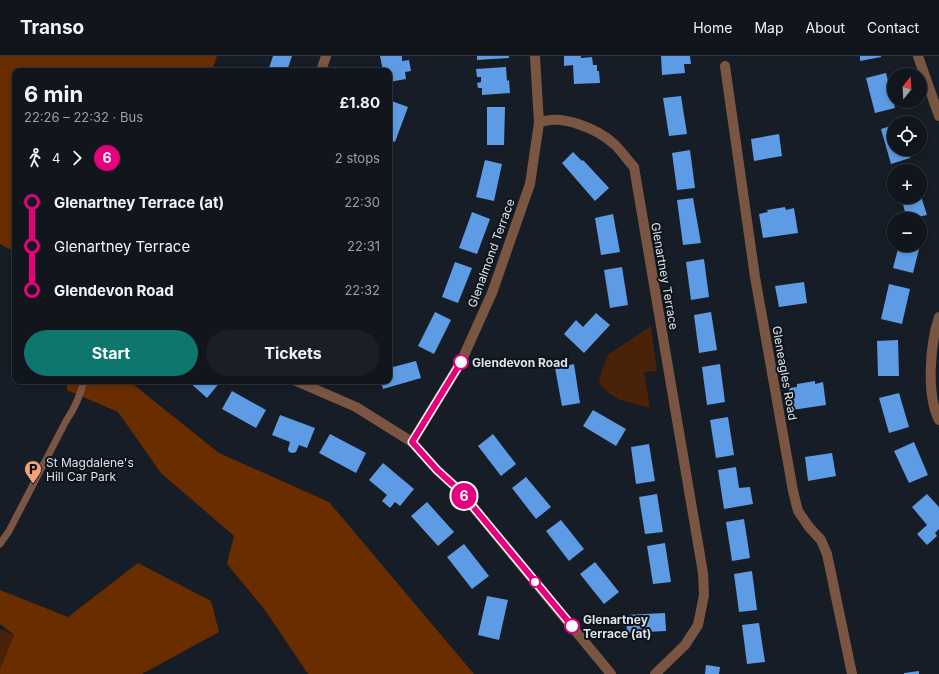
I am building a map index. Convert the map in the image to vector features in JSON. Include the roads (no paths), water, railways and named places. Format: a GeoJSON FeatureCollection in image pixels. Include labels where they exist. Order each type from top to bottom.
{"type":"FeatureCollection","features":[{"type":"Feature","properties":{"kind":"street"},"geometry":{"type":"LineString","coordinates":[[322,68],[326,56]]}},
{"type":"Feature","properties":{"kind":"street","name":"Glenalmond Terrace"},"geometry":{"type":"LineString","coordinates":[[412,442],[461,362],[492,293],[530,184],[539,122],[535,56]]}},
{"type":"Feature","properties":{"kind":"street"},"geometry":{"type":"LineString","coordinates":[[918,56],[939,116]]}},
{"type":"Feature","properties":{"kind":"street","name":"Gleneagles Road"},"geometry":{"type":"LineString","coordinates":[[725,66],[755,277],[793,490],[798,511],[809,527],[821,540],[827,554],[852,674]]}},
{"type":"Feature","properties":{"kind":"street","name":"Glenartney Terrace"},"geometry":{"type":"LineString","coordinates":[[539,122],[547,119],[562,120],[588,127],[614,144],[634,167],[703,573],[704,594],[698,625],[685,645],[655,674]]}},
{"type":"Feature","properties":{"kind":"street"},"geometry":{"type":"LineString","coordinates":[[939,317],[931,355],[933,404],[939,420]]}},
{"type":"Feature","properties":{"kind":"street"},"geometry":{"type":"LineString","coordinates":[[303,384],[356,407],[412,442],[437,470],[460,491],[611,674]]}},
{"type":"Feature","properties":{"kind":"lane"},"geometry":{"type":"LineString","coordinates":[[0,544],[9,532],[66,421],[74,410],[83,384]]}},
{"type":"Feature","properties":{"kind":"place","name":"Glendevon Road"},"geometry":{"type":"Point","coordinates":[461,362]}},
{"type":"Feature","properties":{"kind":"place","name":"St Magdalene's Hill Car Park"},"geometry":{"type":"Point","coordinates":[33,484]}},
{"type":"Feature","properties":{"kind":"place","name":"Glenartney Terrace (at)"},"geometry":{"type":"Point","coordinates":[572,626]}}]}
